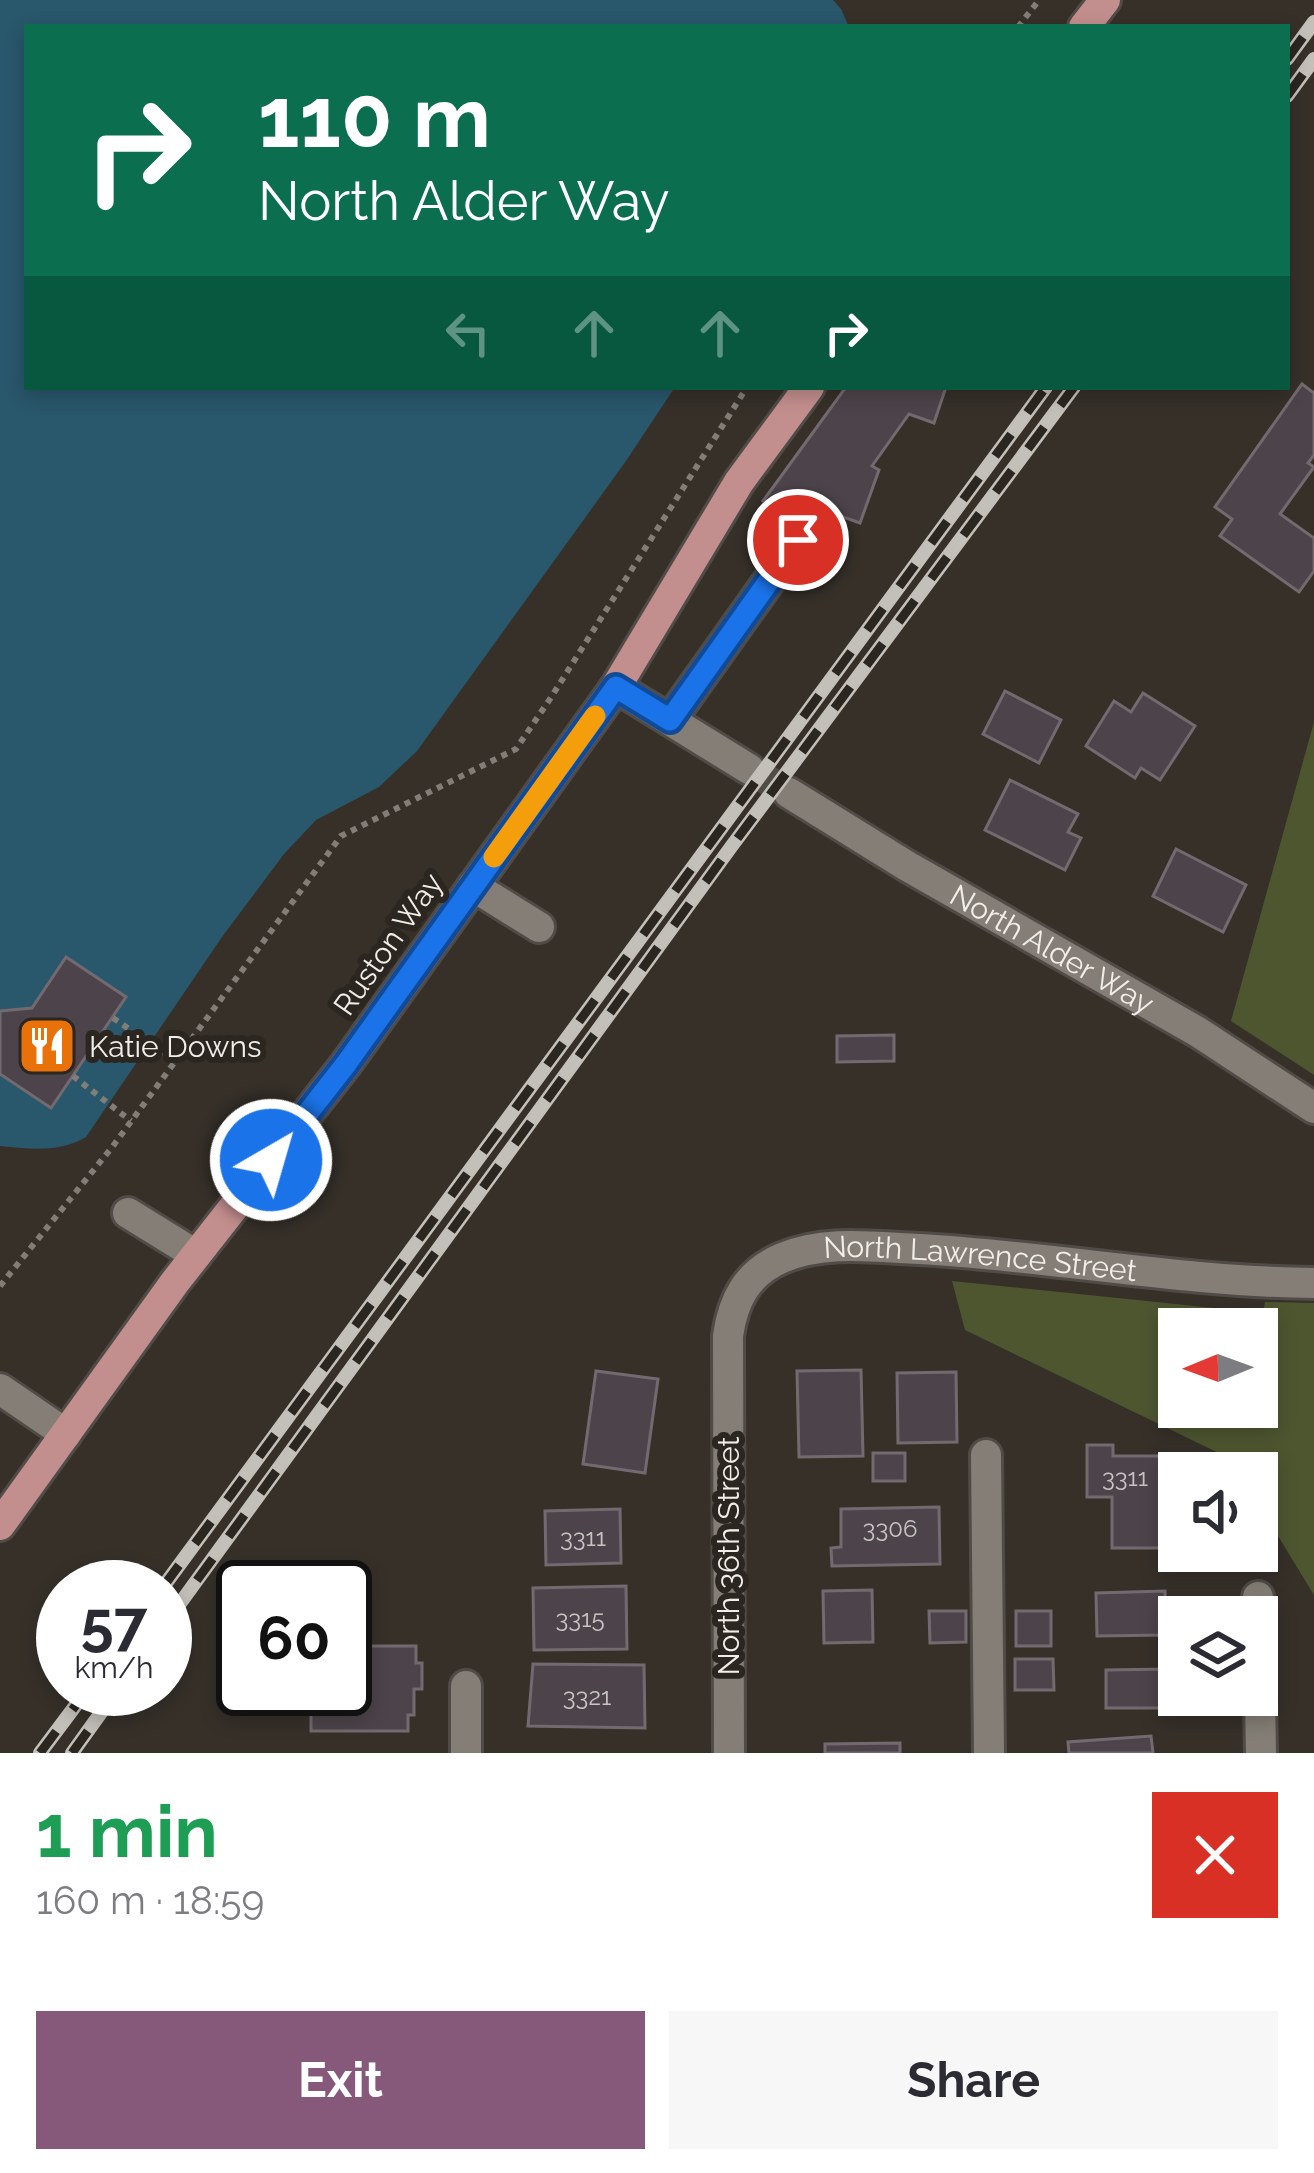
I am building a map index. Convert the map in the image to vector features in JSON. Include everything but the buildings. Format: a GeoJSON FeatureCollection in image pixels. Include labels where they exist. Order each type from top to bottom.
{"type":"FeatureCollection","features":[{"type":"Feature","properties":{"kind":"main road"},"geometry":{"type":"LineString","coordinates":[[1086,24],[1105,0]]}},
{"type":"Feature","properties":{"kind":"main road","name":"Ruston Way"},"geometry":{"type":"LineString","coordinates":[[0,1525],[196,1256],[346,1064],[616,687],[739,482],[807,390]]}},
{"type":"Feature","properties":{"kind":"street"},"geometry":{"type":"LineString","coordinates":[[670,720],[798,540]]}},
{"type":"Feature","properties":{"kind":"street"},"geometry":{"type":"LineString","coordinates":[[616,687],[749,769]]}},
{"type":"Feature","properties":{"kind":"street","name":"North Alder Way"},"geometry":{"type":"LineString","coordinates":[[789,793],[1179,1021],[1314,1108]]}},
{"type":"Feature","properties":{"kind":"street"},"geometry":{"type":"LineString","coordinates":[[473,886],[539,927]]}},
{"type":"Feature","properties":{"kind":"street"},"geometry":{"type":"LineString","coordinates":[[128,1213],[196,1256]]}},
{"type":"Feature","properties":{"kind":"street","name":"North Lawrence Street"},"geometry":{"type":"LineString","coordinates":[[728,1359],[733,1308],[747,1282],[769,1264],[821,1247],[954,1251],[1307,1283]]}},
{"type":"Feature","properties":{"kind":"street","name":"North 36th Street"},"geometry":{"type":"LineString","coordinates":[[728,1359],[728,1753]]}},
{"type":"Feature","properties":{"kind":"street"},"geometry":{"type":"LineString","coordinates":[[0,1389],[66,1434]]}},
{"type":"Feature","properties":{"kind":"street"},"geometry":{"type":"LineString","coordinates":[[986,1454],[989,1753]]}},
{"type":"Feature","properties":{"kind":"street"},"geometry":{"type":"LineString","coordinates":[[466,1686],[466,1753]]}},
{"type":"Feature","properties":{"kind":"street"},"geometry":{"type":"LineString","coordinates":[[1260,1716],[1261,1753]]}},
{"type":"Feature","properties":{"kind":"path"},"geometry":{"type":"LineString","coordinates":[[1020,24],[1039,0]]}},
{"type":"Feature","properties":{"kind":"path"},"geometry":{"type":"LineString","coordinates":[[0,1286],[131,1121],[341,836],[516,749],[745,390]]}},
{"type":"Feature","properties":{"kind":"path"},"geometry":{"type":"LineString","coordinates":[[113,1018],[176,1061]]}},
{"type":"Feature","properties":{"kind":"path"},"geometry":{"type":"LineString","coordinates":[[73,1076],[131,1121]]}},
{"type":"Feature","properties":{"kind":"green space"},"geometry":{"type":"Polygon","coordinates":[[[1314,722],[1314,1075],[1231,1021],[1314,722]]]}},
{"type":"Feature","properties":{"kind":"green space"},"geometry":{"type":"Polygon","coordinates":[[[952,1281],[1214,1308],[1158,1308],[1158,1424],[965,1330],[952,1281]]]}},
{"type":"Feature","properties":{"kind":"green space"},"geometry":{"type":"Polygon","coordinates":[[[1265,1302],[1314,1303],[1314,1595],[1278,1536],[1278,1452],[1217,1452],[1167,1428],[1278,1428],[1278,1308],[1264,1308],[1265,1302]]]}},
{"type":"Feature","properties":{"kind":"water"},"geometry":{"type":"Polygon","coordinates":[[[0,0],[833,0],[848,24],[24,24],[24,390],[673,390],[417,751],[379,787],[316,820],[284,854],[86,1137],[44,1149],[0,1146],[0,0]]]}},
{"type":"Feature","properties":{"kind":"tunnel"},"geometry":{"type":"LineString","coordinates":[[749,769],[789,793]]}},
{"type":"Feature","properties":{"kind":"railway"},"geometry":{"type":"LineString","coordinates":[[1290,55],[1314,22]]}},
{"type":"Feature","properties":{"kind":"railway"},"geometry":{"type":"LineString","coordinates":[[1290,92],[1314,59]]}},
{"type":"Feature","properties":{"kind":"railway"},"geometry":{"type":"LineString","coordinates":[[183,1560],[1044,390]]}},
{"type":"Feature","properties":{"kind":"railway"},"geometry":{"type":"LineString","coordinates":[[192,1587],[731,847],[1072,390]]}},
{"type":"Feature","properties":{"kind":"railway"},"geometry":{"type":"LineString","coordinates":[[40,1753],[68,1716]]}},
{"type":"Feature","properties":{"kind":"railway"},"geometry":{"type":"LineString","coordinates":[[72,1753],[99,1716]]}},
{"type":"Feature","properties":{"kind":"slow traffic"},"geometry":{"type":"LineString","coordinates":[[494,857],[595,716]]}},
{"type":"Feature","properties":{"kind":"place","name":"Katie Downs"},"geometry":{"type":"Point","coordinates":[47,1046]}},
{"type":"Feature","properties":{"kind":"route"},"geometry":{"type":"LineString","coordinates":[[271,1160],[346,1064],[616,687],[670,720],[798,540]]}}]}
